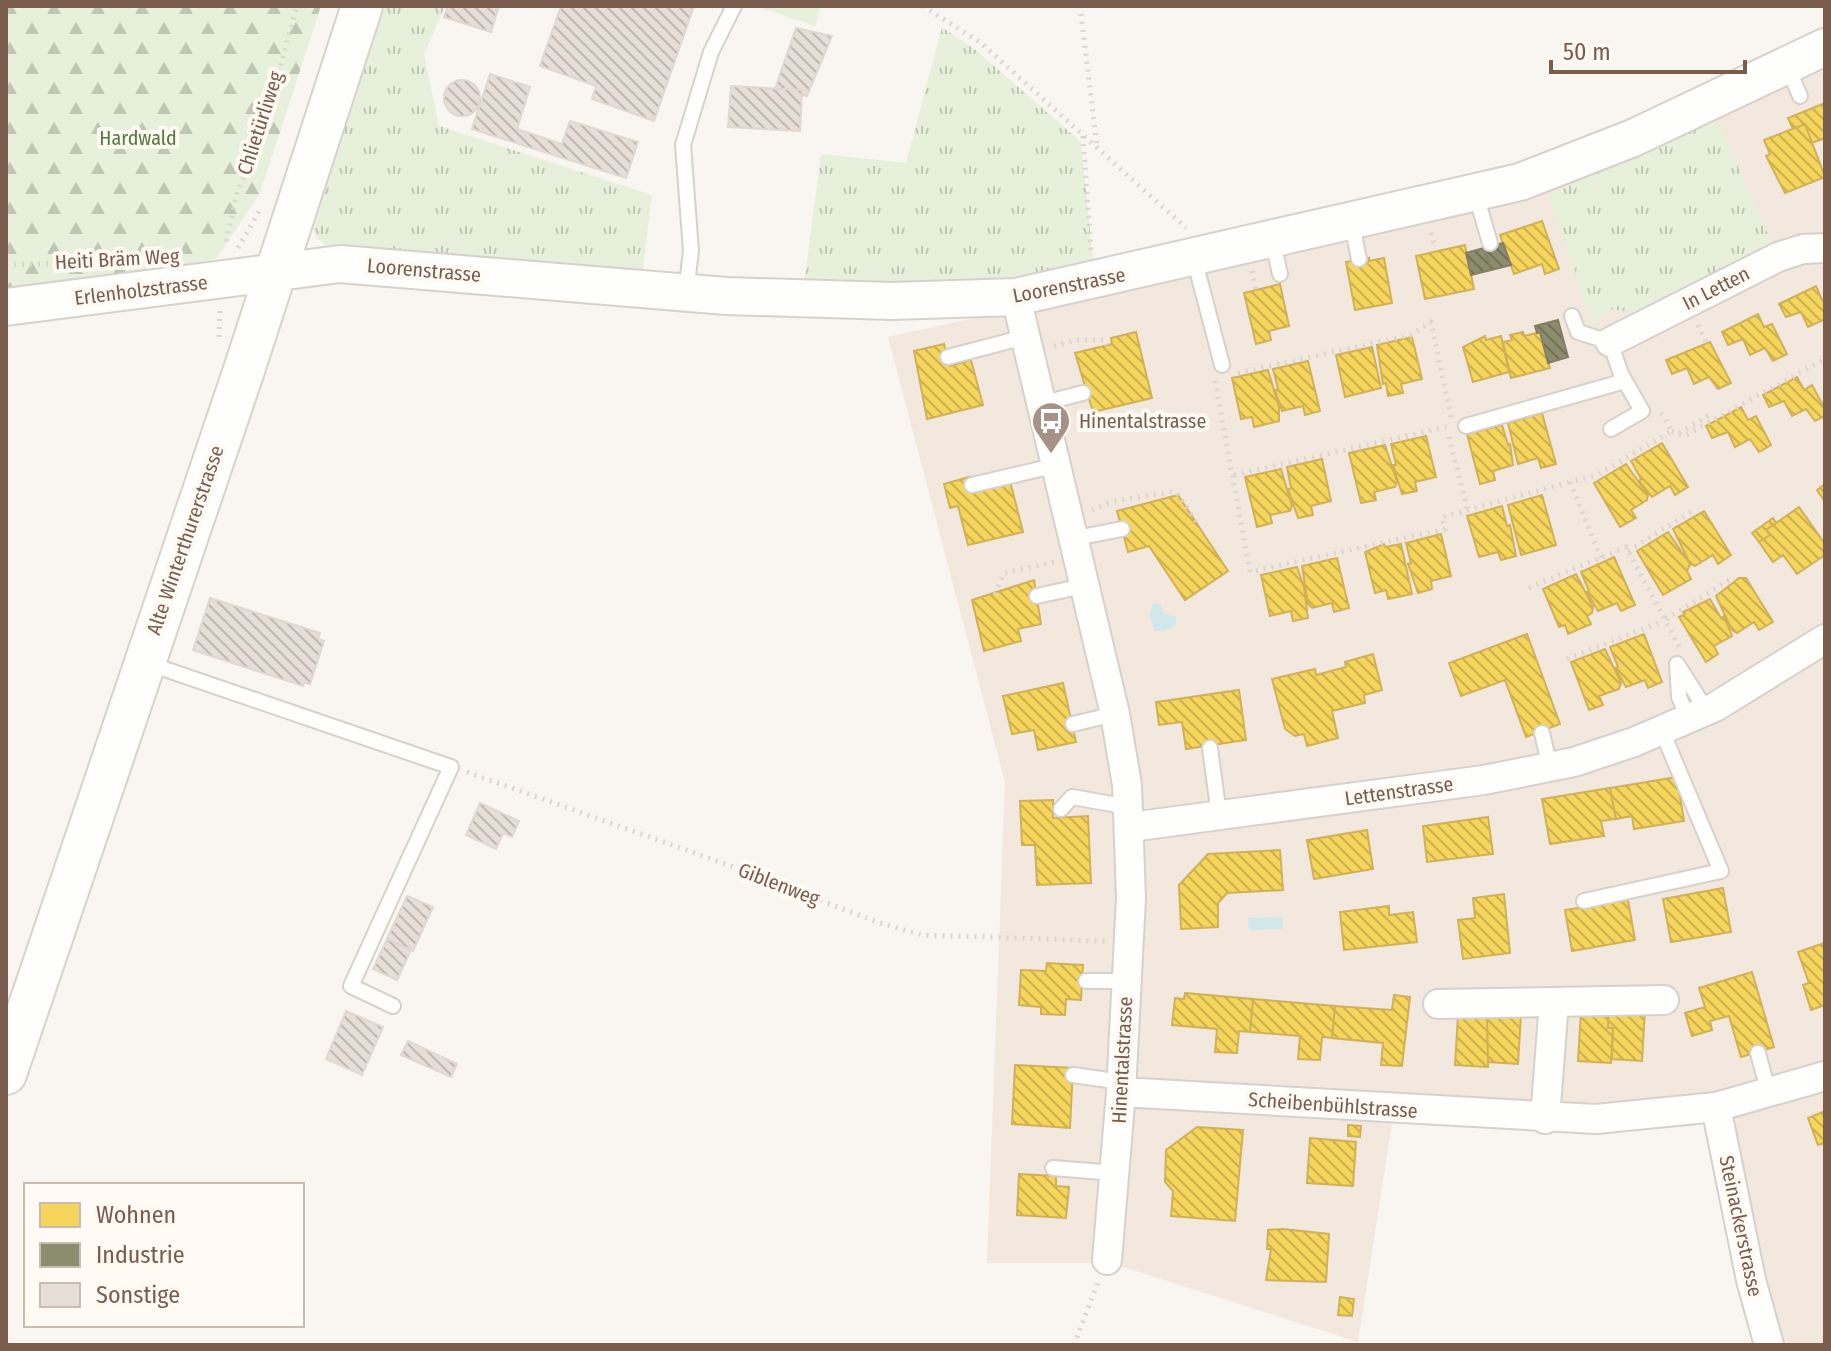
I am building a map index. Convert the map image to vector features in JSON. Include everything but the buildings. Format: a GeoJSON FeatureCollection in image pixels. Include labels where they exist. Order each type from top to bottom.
{"type":"FeatureCollection","features":[{"type":"Feature","properties":{"kind":"main road","name":"Alte Winterthurerstrasse"},"geometry":{"type":"LineString","coordinates":[[6,1074],[142,662],[276,272],[362,6]]}},
{"type":"Feature","properties":{"kind":"street","name":"Loorenstrasse"},"geometry":{"type":"LineString","coordinates":[[276,272],[311,265],[382,266],[686,293],[892,301],[1016,297],[1520,182],[1793,80],[1825,47]]}},
{"type":"Feature","properties":{"kind":"street","name":"In Letten"},"geometry":{"type":"LineString","coordinates":[[1610,342],[1778,257],[1803,249],[1825,248]]}},
{"type":"Feature","properties":{"kind":"street","name":"Erlenholzstrasse"},"geometry":{"type":"LineString","coordinates":[[6,307],[276,272]]}},
{"type":"Feature","properties":{"kind":"street","name":"Hinentalstrasse"},"geometry":{"type":"LineString","coordinates":[[1016,297],[1037,342],[1039,404],[1115,714],[1130,817],[1122,1087],[1107,1260]]}},
{"type":"Feature","properties":{"kind":"street","name":"Lettenstrasse"},"geometry":{"type":"LineString","coordinates":[[1130,817],[1219,815],[1484,780],[1550,767],[1662,731],[1698,715],[1768,677],[1825,639]]}},
{"type":"Feature","properties":{"kind":"street"},"geometry":{"type":"LineString","coordinates":[[1438,1004],[1664,1000]]}},
{"type":"Feature","properties":{"kind":"street"},"geometry":{"type":"LineString","coordinates":[[1545,1119],[1554,1002]]}},
{"type":"Feature","properties":{"kind":"street","name":"Scheibenbühlstrasse"},"geometry":{"type":"LineString","coordinates":[[1122,1087],[1545,1119],[1626,1118],[1716,1107],[1825,1076]]}},
{"type":"Feature","properties":{"kind":"street","name":"Steinackerstrasse"},"geometry":{"type":"LineString","coordinates":[[1716,1107],[1751,1280],[1769,1345]]}},
{"type":"Feature","properties":{"kind":"lane"},"geometry":{"type":"LineString","coordinates":[[686,293],[691,251],[683,145],[711,52],[734,6]]}},
{"type":"Feature","properties":{"kind":"lane"},"geometry":{"type":"LineString","coordinates":[[1475,192],[1490,243]]}},
{"type":"Feature","properties":{"kind":"lane"},"geometry":{"type":"LineString","coordinates":[[1351,220],[1359,259]]}},
{"type":"Feature","properties":{"kind":"lane"},"geometry":{"type":"LineString","coordinates":[[1272,237],[1280,274]]}},
{"type":"Feature","properties":{"kind":"lane"},"geometry":{"type":"LineString","coordinates":[[1204,256],[1218,372]]}},
{"type":"Feature","properties":{"kind":"lane"},"geometry":{"type":"LineString","coordinates":[[1572,316],[1578,332],[1610,342],[1625,381],[1642,411],[1611,429]]}},
{"type":"Feature","properties":{"kind":"lane"},"geometry":{"type":"LineString","coordinates":[[948,357],[1037,342]]}},
{"type":"Feature","properties":{"kind":"lane"},"geometry":{"type":"LineString","coordinates":[[1466,426],[1625,381]]}},
{"type":"Feature","properties":{"kind":"lane"},"geometry":{"type":"LineString","coordinates":[[1039,404],[1083,393]]}},
{"type":"Feature","properties":{"kind":"lane"},"geometry":{"type":"LineString","coordinates":[[972,485],[1053,466]]}},
{"type":"Feature","properties":{"kind":"lane"},"geometry":{"type":"LineString","coordinates":[[1073,539],[1122,529]]}},
{"type":"Feature","properties":{"kind":"lane"},"geometry":{"type":"LineString","coordinates":[[1037,596],[1083,586]]}},
{"type":"Feature","properties":{"kind":"lane"},"geometry":{"type":"LineString","coordinates":[[142,662],[451,767],[351,986],[393,1006]]}},
{"type":"Feature","properties":{"kind":"lane"},"geometry":{"type":"LineString","coordinates":[[1073,724],[1115,714]]}},
{"type":"Feature","properties":{"kind":"lane"},"geometry":{"type":"LineString","coordinates":[[1584,901],[1721,871],[1662,731]]}},
{"type":"Feature","properties":{"kind":"lane"},"geometry":{"type":"LineString","coordinates":[[1542,733],[1550,767]]}},
{"type":"Feature","properties":{"kind":"lane"},"geometry":{"type":"LineString","coordinates":[[1210,748],[1219,815]]}},
{"type":"Feature","properties":{"kind":"lane"},"geometry":{"type":"LineString","coordinates":[[1061,809],[1072,797],[1130,817]]}},
{"type":"Feature","properties":{"kind":"lane"},"geometry":{"type":"LineString","coordinates":[[1086,981],[1127,981]]}},
{"type":"Feature","properties":{"kind":"lane"},"geometry":{"type":"LineString","coordinates":[[1758,1053],[1769,1094]]}},
{"type":"Feature","properties":{"kind":"lane"},"geometry":{"type":"LineString","coordinates":[[1073,1075],[1122,1087]]}},
{"type":"Feature","properties":{"kind":"lane"},"geometry":{"type":"LineString","coordinates":[[1053,1168],[1115,1173]]}},
{"type":"Feature","properties":{"kind":"path","name":"Chlietürliweg"},"geometry":{"type":"LineString","coordinates":[[212,247],[226,241],[237,194],[266,119],[297,6]]}},
{"type":"Feature","properties":{"kind":"path"},"geometry":{"type":"LineString","coordinates":[[923,6],[981,43],[1097,147],[1204,256]]}},
{"type":"Feature","properties":{"kind":"path"},"geometry":{"type":"LineString","coordinates":[[1080,6],[1097,147]]}},
{"type":"Feature","properties":{"kind":"path"},"geometry":{"type":"LineString","coordinates":[[1083,135],[1091,253]]}},
{"type":"Feature","properties":{"kind":"path","name":"Heiti Bräm Weg"},"geometry":{"type":"LineString","coordinates":[[6,265],[113,261]]}},
{"type":"Feature","properties":{"kind":"path"},"geometry":{"type":"LineString","coordinates":[[1251,268],[1256,290]]}},
{"type":"Feature","properties":{"kind":"path"},"geometry":{"type":"LineString","coordinates":[[1234,475],[1443,427],[1452,420],[1431,322],[1411,335],[1240,372]]}},
{"type":"Feature","properties":{"kind":"path"},"geometry":{"type":"LineString","coordinates":[[1037,342],[1098,338],[1105,340],[1107,345]]}},
{"type":"Feature","properties":{"kind":"path"},"geometry":{"type":"LineString","coordinates":[[1642,411],[1655,403],[1675,432],[1684,436],[1825,359]]}},
{"type":"Feature","properties":{"kind":"path"},"geometry":{"type":"LineString","coordinates":[[1218,372],[1250,572],[1445,529],[1442,517],[1597,475],[1710,415]]}},
{"type":"Feature","properties":{"kind":"path"},"geometry":{"type":"LineString","coordinates":[[1450,441],[1468,511]]}},
{"type":"Feature","properties":{"kind":"path"},"geometry":{"type":"LineString","coordinates":[[1570,482],[1601,558]]}},
{"type":"Feature","properties":{"kind":"path"},"geometry":{"type":"LineString","coordinates":[[995,594],[1004,573],[1073,539],[1093,509],[1115,501],[1177,493],[1199,526]]}},
{"type":"Feature","properties":{"kind":"path"},"geometry":{"type":"LineString","coordinates":[[1628,551],[1691,512]]}},
{"type":"Feature","properties":{"kind":"path"},"geometry":{"type":"LineString","coordinates":[[1529,588],[1626,547],[1664,620]]}},
{"type":"Feature","properties":{"kind":"path"},"geometry":{"type":"LineString","coordinates":[[1567,659],[1664,620],[1731,579]]}},
{"type":"Feature","properties":{"kind":"path","name":"Giblenweg"},"geometry":{"type":"LineString","coordinates":[[451,767],[723,863],[877,922],[922,935],[1117,941]]}},
{"type":"Feature","properties":{"kind":"path"},"geometry":{"type":"LineString","coordinates":[[1074,1345],[1107,1260]]}},
{"type":"Feature","properties":{"kind":"shaded area"},"geometry":{"type":"Polygon","coordinates":[[[1825,70],[1825,1345],[1758,1345],[1703,1122],[1569,1132],[1392,1123],[1358,1342],[1111,1263],[987,1263],[1005,782],[888,337],[1546,192],[1825,70]]]}},
{"type":"Feature","properties":{"kind":"green space","name":"Hardwald"},"geometry":{"type":"Polygon","coordinates":[[[6,6],[321,6],[260,193],[217,258],[183,268],[6,291],[6,6]]]}},
{"type":"Feature","properties":{"kind":"green space"},"geometry":{"type":"Polygon","coordinates":[[[375,6],[445,6],[424,54],[439,126],[652,195],[642,276],[329,248],[317,238],[310,223],[375,6]]]}},
{"type":"Feature","properties":{"kind":"green space"},"geometry":{"type":"Polygon","coordinates":[[[755,6],[821,6],[815,26],[755,6]]]}},
{"type":"Feature","properties":{"kind":"green space"},"geometry":{"type":"Polygon","coordinates":[[[942,27],[977,51],[1081,142],[1094,269],[1012,283],[804,285],[821,154],[906,163],[942,27]]]}},
{"type":"Feature","properties":{"kind":"green space"},"geometry":{"type":"Polygon","coordinates":[[[1717,120],[1772,243],[1638,314],[1613,309],[1592,321],[1549,195],[1717,120]]]}},
{"type":"Feature","properties":{"kind":"water"},"geometry":{"type":"Polygon","coordinates":[[[1153,604],[1160,604],[1165,615],[1176,616],[1176,625],[1155,631],[1149,614],[1153,604]]]}},
{"type":"Feature","properties":{"kind":"water"},"geometry":{"type":"Polygon","coordinates":[[[1282,917],[1283,929],[1249,930],[1248,918],[1282,917]]]}},
{"type":"Feature","properties":{"kind":"place","name":"Hinentalstrasse"},"geometry":{"type":"Point","coordinates":[1051,455]}}]}
